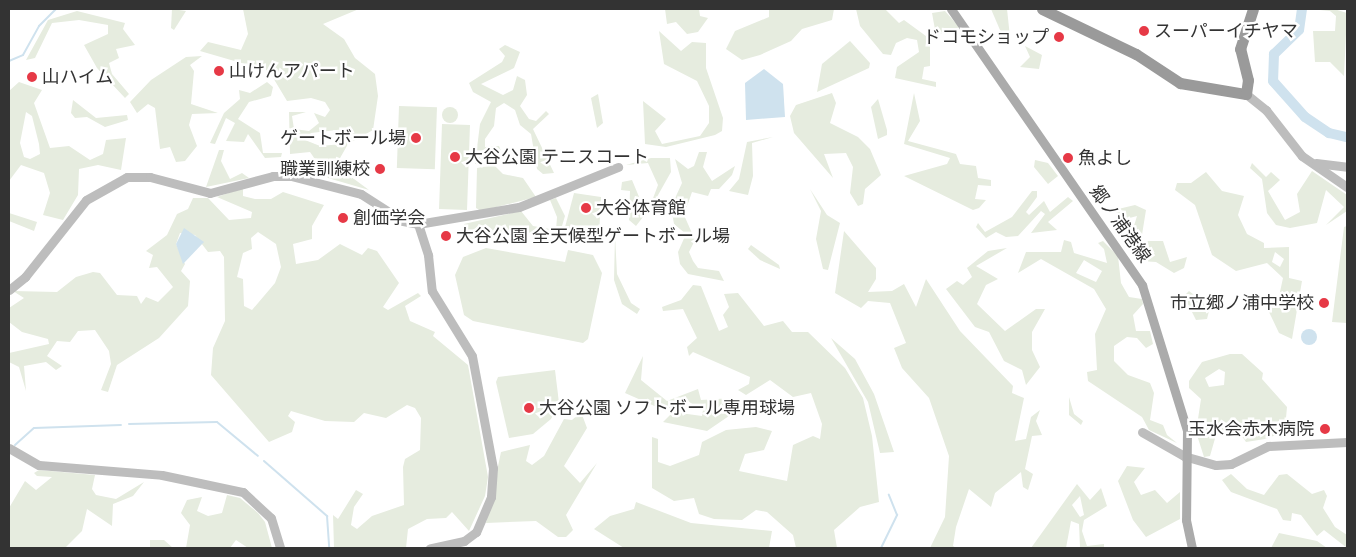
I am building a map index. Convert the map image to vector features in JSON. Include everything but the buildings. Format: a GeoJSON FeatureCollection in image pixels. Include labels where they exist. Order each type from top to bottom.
{"type":"FeatureCollection","features":[{"type":"Feature","properties":{"kind":"highway"},"geometry":{"type":"LineString","coordinates":[[1042,9],[1136,54],[1180,83],[1246,94],[1248,80],[1240,42],[1253,9]]}},
{"type":"Feature","properties":{"kind":"main road","name":"郷ノ浦港線"},"geometry":{"type":"LineString","coordinates":[[951,9],[1135,270],[1164,346],[1187,430],[1190,458],[1186,520],[1192,548]]}},
{"type":"Feature","properties":{"kind":"street"},"geometry":{"type":"LineString","coordinates":[[1246,94],[1266,110],[1307,160],[1347,187]]}},
{"type":"Feature","properties":{"kind":"street"},"geometry":{"type":"LineString","coordinates":[[1307,160],[1347,167]]}},
{"type":"Feature","properties":{"kind":"street"},"geometry":{"type":"LineString","coordinates":[[9,290],[25,277],[86,200],[112,182],[131,176],[210,193],[273,176],[297,177],[362,194],[403,221],[418,224],[519,207],[618,167]]}},
{"type":"Feature","properties":{"kind":"street"},"geometry":{"type":"LineString","coordinates":[[418,224],[428,255],[432,291],[472,356],[494,468],[491,497],[476,532],[464,541],[430,548]]}},
{"type":"Feature","properties":{"kind":"street"},"geometry":{"type":"LineString","coordinates":[[1142,432],[1190,458],[1228,465],[1268,446],[1347,442]]}},
{"type":"Feature","properties":{"kind":"street"},"geometry":{"type":"LineString","coordinates":[[9,448],[40,465],[162,475],[243,492],[271,518],[280,548]]}},
{"type":"Feature","properties":{"kind":"shaded area"},"geometry":{"type":"Polygon","coordinates":[[[172,9],[186,11],[174,30],[171,28],[172,9]]]}},
{"type":"Feature","properties":{"kind":"shaded area"},"geometry":{"type":"Polygon","coordinates":[[[243,9],[359,9],[323,24],[344,39],[355,58],[375,74],[378,96],[373,130],[348,144],[335,167],[338,173],[350,176],[369,190],[328,178],[310,152],[290,154],[289,112],[306,112],[292,116],[294,129],[309,131],[319,123],[314,113],[325,117],[330,110],[325,102],[311,98],[287,101],[269,71],[200,51],[208,42],[241,50],[248,34],[243,9]],[[345,129],[311,133],[305,140],[320,146],[342,144],[352,134],[345,129]]]}},
{"type":"Feature","properties":{"kind":"shaded area"},"geometry":{"type":"Polygon","coordinates":[[[665,9],[699,9],[700,16],[708,18],[698,32],[687,34],[676,22],[667,24],[665,9]]]}},
{"type":"Feature","properties":{"kind":"shaded area"},"geometry":{"type":"Polygon","coordinates":[[[769,9],[834,9],[832,20],[802,29],[791,41],[760,55],[742,60],[726,49],[735,31],[769,17],[769,9]]]}},
{"type":"Feature","properties":{"kind":"shaded area"},"geometry":{"type":"Polygon","coordinates":[[[856,9],[885,9],[899,23],[904,20],[930,39],[930,66],[924,67],[922,79],[936,82],[936,87],[895,78],[897,67],[919,52],[917,40],[907,38],[896,43],[891,55],[883,54],[860,26],[856,9]]]}},
{"type":"Feature","properties":{"kind":"shaded area"},"geometry":{"type":"Polygon","coordinates":[[[991,9],[1007,9],[1010,37],[1000,30],[991,9]]]}},
{"type":"Feature","properties":{"kind":"shaded area"},"geometry":{"type":"Polygon","coordinates":[[[1310,9],[1334,9],[1347,13],[1344,76],[1330,62],[1315,62],[1313,31],[1335,31],[1336,16],[1330,11],[1310,9]]]}},
{"type":"Feature","properties":{"kind":"shaded area"},"geometry":{"type":"Polygon","coordinates":[[[77,11],[125,23],[123,29],[135,45],[116,49],[119,58],[109,63],[112,74],[129,94],[125,98],[97,68],[84,45],[108,34],[108,25],[79,20],[52,23],[35,58],[26,60],[48,20],[77,11]]]}},
{"type":"Feature","properties":{"kind":"shaded area"},"geometry":{"type":"Polygon","coordinates":[[[945,11],[960,28],[936,35],[932,13],[945,11]]]}},
{"type":"Feature","properties":{"kind":"shaded area"},"geometry":{"type":"Polygon","coordinates":[[[659,31],[681,51],[692,42],[706,43],[706,68],[723,118],[722,131],[715,135],[666,147],[645,144],[643,101],[666,119],[655,131],[662,144],[700,136],[709,123],[709,106],[697,81],[664,64],[659,31]]]}},
{"type":"Feature","properties":{"kind":"shaded area"},"geometry":{"type":"Polygon","coordinates":[[[850,41],[870,63],[869,68],[817,92],[822,64],[850,41]]]}},
{"type":"Feature","properties":{"kind":"shaded area"},"geometry":{"type":"Polygon","coordinates":[[[505,45],[520,52],[514,68],[481,84],[503,95],[513,90],[517,76],[525,80],[527,95],[520,106],[529,119],[536,121],[546,111],[549,114],[533,129],[554,173],[543,174],[537,169],[531,134],[520,125],[515,110],[504,103],[496,108],[494,126],[485,139],[485,147],[499,146],[501,151],[488,165],[475,164],[480,124],[491,102],[473,92],[469,83],[502,62],[505,56],[499,49],[505,45]]]}},
{"type":"Feature","properties":{"kind":"shaded area"},"geometry":{"type":"Polygon","coordinates":[[[1025,46],[1042,55],[1039,69],[1020,67],[1030,57],[1025,46]]]}},
{"type":"Feature","properties":{"kind":"shaded area"},"geometry":{"type":"Polygon","coordinates":[[[202,56],[190,65],[194,71],[191,104],[218,113],[192,114],[189,125],[197,146],[185,161],[176,162],[170,147],[160,149],[155,108],[148,104],[137,113],[130,102],[151,80],[186,57],[202,56]]]}},
{"type":"Feature","properties":{"kind":"shaded area"},"geometry":{"type":"Polygon","coordinates":[[[19,82],[42,90],[34,103],[50,148],[69,146],[90,160],[103,154],[106,140],[126,138],[121,170],[98,165],[79,169],[78,195],[63,220],[43,215],[50,193],[44,173],[21,165],[9,181],[9,91],[19,82]],[[26,112],[20,143],[24,157],[30,159],[40,154],[32,116],[26,112]]]}},
{"type":"Feature","properties":{"kind":"shaded area"},"geometry":{"type":"Polygon","coordinates":[[[267,82],[273,87],[271,96],[249,102],[238,119],[260,133],[263,153],[282,153],[281,157],[265,158],[248,134],[244,142],[226,141],[235,123],[226,118],[215,144],[210,143],[224,113],[240,99],[239,90],[250,93],[267,82]]]}},
{"type":"Feature","properties":{"kind":"shaded area"},"geometry":{"type":"Polygon","coordinates":[[[832,93],[836,103],[830,123],[858,137],[870,149],[881,175],[865,189],[863,204],[858,206],[850,193],[853,167],[846,153],[824,154],[833,178],[794,133],[790,116],[796,105],[832,93]]]}},
{"type":"Feature","properties":{"kind":"shaded area"},"geometry":{"type":"Polygon","coordinates":[[[914,93],[920,121],[908,141],[956,154],[960,164],[976,166],[978,178],[991,180],[991,186],[978,185],[975,199],[986,200],[979,208],[973,210],[904,176],[947,164],[950,158],[904,144],[914,93]]]}},
{"type":"Feature","properties":{"kind":"shaded area"},"geometry":{"type":"Polygon","coordinates":[[[598,94],[603,123],[597,128],[591,98],[598,94]]]}},
{"type":"Feature","properties":{"kind":"shaded area"},"geometry":{"type":"Polygon","coordinates":[[[878,99],[887,135],[878,139],[871,107],[878,99]]]}},
{"type":"Feature","properties":{"kind":"shaded area"},"geometry":{"type":"Polygon","coordinates":[[[73,100],[96,118],[127,115],[128,120],[105,127],[87,117],[75,118],[71,113],[73,100]]]}},
{"type":"Feature","properties":{"kind":"shaded area","name":"ゲートボール場"},"geometry":{"type":"Polygon","coordinates":[[[399,106],[437,107],[435,169],[397,168],[399,106]]]}},
{"type":"Feature","properties":{"kind":"shaded area","name":"大谷公園 テニスコート"},"geometry":{"type":"Polygon","coordinates":[[[450,107],[456,109],[458,115],[456,121],[450,123],[444,121],[442,115],[444,109],[450,107]]]}},
{"type":"Feature","properties":{"kind":"shaded area","name":"大谷公園 テニスコート"},"geometry":{"type":"Polygon","coordinates":[[[442,124],[470,125],[467,210],[439,209],[442,124]]]}},
{"type":"Feature","properties":{"kind":"shaded area"},"geometry":{"type":"Polygon","coordinates":[[[773,137],[752,143],[753,176],[748,195],[729,191],[739,179],[747,142],[773,137]]]}},
{"type":"Feature","properties":{"kind":"shaded area"},"geometry":{"type":"Polygon","coordinates":[[[219,150],[224,150],[221,161],[230,179],[242,173],[249,178],[206,187],[219,150]]]}},
{"type":"Feature","properties":{"kind":"shaded area"},"geometry":{"type":"Polygon","coordinates":[[[699,152],[707,152],[703,167],[712,181],[735,166],[732,175],[719,189],[711,189],[708,196],[692,192],[684,215],[695,240],[689,252],[693,261],[698,268],[719,271],[724,281],[688,274],[680,264],[678,252],[686,234],[674,224],[671,207],[682,183],[675,159],[688,169],[694,166],[699,152]]]}},
{"type":"Feature","properties":{"kind":"shaded area"},"geometry":{"type":"Polygon","coordinates":[[[651,158],[670,158],[671,172],[653,204],[636,226],[629,220],[630,191],[621,190],[622,182],[632,180],[642,204],[652,201],[658,185],[648,163],[626,165],[651,158]]]}},
{"type":"Feature","properties":{"kind":"shaded area"},"geometry":{"type":"Polygon","coordinates":[[[1035,160],[1048,163],[1058,176],[1048,184],[1034,167],[1035,160]]]}},
{"type":"Feature","properties":{"kind":"shaded area"},"geometry":{"type":"Polygon","coordinates":[[[1252,163],[1266,177],[1271,172],[1280,180],[1268,191],[1285,220],[1300,212],[1297,194],[1312,171],[1347,195],[1347,211],[1326,225],[1344,207],[1326,190],[1317,223],[1290,228],[1276,225],[1267,213],[1262,179],[1250,168],[1252,163]]]}},
{"type":"Feature","properties":{"kind":"shaded area"},"geometry":{"type":"Polygon","coordinates":[[[494,165],[503,174],[523,178],[536,197],[481,211],[476,208],[477,168],[494,165]]]}},
{"type":"Feature","properties":{"kind":"shaded area"},"geometry":{"type":"Polygon","coordinates":[[[1206,172],[1222,191],[1244,196],[1238,215],[1247,234],[1264,243],[1264,248],[1289,247],[1289,278],[1302,281],[1292,339],[1279,333],[1269,312],[1278,301],[1283,278],[1267,263],[1236,271],[1212,255],[1195,205],[1175,190],[1177,183],[1191,183],[1206,172]],[[1275,252],[1272,262],[1280,267],[1284,259],[1275,252]]]}},
{"type":"Feature","properties":{"kind":"shaded area"},"geometry":{"type":"Polygon","coordinates":[[[243,188],[243,196],[255,199],[271,199],[283,192],[324,205],[312,226],[312,239],[293,244],[296,264],[318,260],[340,244],[362,255],[368,248],[377,251],[399,283],[383,307],[388,310],[418,293],[421,296],[405,306],[410,321],[435,332],[433,336],[468,365],[488,477],[485,496],[469,531],[452,512],[446,518],[427,519],[408,529],[406,548],[334,548],[333,515],[338,519],[356,490],[363,494],[354,507],[351,525],[357,529],[372,516],[404,505],[403,467],[405,459],[420,450],[421,418],[415,408],[407,405],[386,418],[364,413],[354,422],[325,421],[291,411],[288,416],[295,422],[292,432],[269,442],[211,375],[213,348],[225,321],[224,257],[220,251],[208,252],[195,235],[180,233],[176,244],[185,264],[181,271],[190,281],[188,306],[159,338],[117,365],[108,392],[101,390],[111,364],[109,351],[95,330],[78,331],[70,342],[57,341],[47,356],[62,366],[56,370],[46,362],[24,366],[26,391],[19,367],[9,362],[9,353],[49,344],[48,339],[22,332],[9,322],[9,308],[24,298],[13,291],[57,292],[76,277],[93,272],[100,273],[117,295],[137,296],[141,304],[146,297],[158,302],[173,287],[157,267],[149,268],[153,255],[146,251],[167,235],[177,214],[188,209],[193,198],[208,198],[229,220],[251,218],[252,212],[217,197],[243,188]],[[258,232],[251,238],[252,249],[243,253],[237,277],[243,279],[244,306],[252,310],[275,283],[281,267],[276,244],[258,232]]]}},
{"type":"Feature","properties":{"kind":"shaded area"},"geometry":{"type":"Polygon","coordinates":[[[810,189],[827,215],[840,223],[828,270],[823,269],[816,239],[821,211],[810,189]]]}},
{"type":"Feature","properties":{"kind":"shaded area"},"geometry":{"type":"Polygon","coordinates":[[[1032,191],[1037,191],[1037,197],[1026,212],[1029,215],[1044,201],[1050,212],[1068,197],[1073,201],[1048,222],[1057,230],[1031,233],[1045,214],[1041,211],[1018,236],[1006,237],[996,232],[986,238],[976,227],[978,223],[985,232],[1012,217],[1032,191]]]}},
{"type":"Feature","properties":{"kind":"shaded area","name":"大谷体育館"},"geometry":{"type":"Polygon","coordinates":[[[574,193],[601,197],[599,236],[564,231],[574,193]]]}},
{"type":"Feature","properties":{"kind":"shaded area"},"geometry":{"type":"Polygon","coordinates":[[[556,198],[565,216],[559,236],[516,232],[468,239],[464,224],[521,211],[533,226],[556,230],[557,217],[550,200],[556,198]]]}},
{"type":"Feature","properties":{"kind":"shaded area"},"geometry":{"type":"Polygon","coordinates":[[[1135,205],[1146,210],[1141,241],[1163,241],[1170,262],[1187,257],[1184,268],[1174,273],[1156,262],[1140,261],[1112,228],[1113,221],[1127,231],[1133,229],[1137,216],[1122,220],[1114,210],[1135,205]]]}},
{"type":"Feature","properties":{"kind":"shaded area"},"geometry":{"type":"Polygon","coordinates":[[[9,213],[37,222],[34,231],[9,221],[9,213]]]}},
{"type":"Feature","properties":{"kind":"shaded area"},"geometry":{"type":"Polygon","coordinates":[[[1347,226],[1347,323],[1332,322],[1344,227],[1347,226]]]}},
{"type":"Feature","properties":{"kind":"shaded area"},"geometry":{"type":"Polygon","coordinates":[[[844,231],[876,268],[876,279],[868,292],[892,291],[904,284],[916,307],[926,279],[960,331],[1013,386],[1012,393],[1024,398],[1015,441],[1026,439],[1031,417],[1040,410],[1036,421],[1042,435],[1032,436],[1025,469],[1033,474],[1028,490],[1023,487],[1021,472],[995,493],[991,507],[969,489],[956,527],[953,546],[956,548],[930,548],[945,517],[949,456],[929,398],[902,368],[894,348],[906,343],[890,303],[868,301],[861,308],[835,293],[844,231]]]}},
{"type":"Feature","properties":{"kind":"shaded area"},"geometry":{"type":"Polygon","coordinates":[[[615,235],[617,274],[631,303],[640,309],[637,314],[622,304],[614,280],[615,235]]]}},
{"type":"Feature","properties":{"kind":"shaded area"},"geometry":{"type":"Polygon","coordinates":[[[1064,240],[1071,242],[1074,253],[1107,263],[1104,249],[1098,243],[1103,241],[1118,256],[1121,283],[1129,297],[1142,299],[1143,304],[1133,315],[1136,331],[1150,331],[1153,344],[1146,348],[1137,338],[1127,337],[1114,346],[1114,361],[1128,375],[1150,383],[1154,393],[1150,420],[1163,425],[1167,435],[1177,443],[1149,430],[1142,417],[1088,381],[1087,372],[1097,370],[1095,334],[1106,309],[1094,289],[1041,259],[1018,273],[1026,252],[1061,252],[1064,240]],[[1084,260],[1076,273],[1096,282],[1102,271],[1084,260]]]}},
{"type":"Feature","properties":{"kind":"shaded area"},"geometry":{"type":"Polygon","coordinates":[[[751,245],[779,265],[780,269],[760,260],[748,249],[751,245]]]}},
{"type":"Feature","properties":{"kind":"shaded area"},"geometry":{"type":"Polygon","coordinates":[[[486,248],[565,262],[568,250],[593,255],[602,273],[588,339],[583,343],[473,321],[464,315],[455,275],[463,257],[486,248]]]}},
{"type":"Feature","properties":{"kind":"shaded area"},"geometry":{"type":"Polygon","coordinates":[[[1007,248],[976,266],[998,279],[986,285],[977,304],[1005,331],[1036,309],[1045,309],[1032,332],[1032,350],[1040,367],[1026,385],[1022,370],[1004,361],[989,332],[975,327],[946,289],[957,281],[963,285],[972,277],[967,268],[988,251],[1007,248]]]}},
{"type":"Feature","properties":{"kind":"shaded area"},"geometry":{"type":"Polygon","coordinates":[[[693,285],[701,286],[719,331],[728,327],[723,315],[729,307],[724,294],[738,293],[764,326],[783,321],[792,332],[808,332],[845,368],[863,398],[872,436],[879,502],[860,507],[834,530],[837,548],[796,548],[793,535],[767,512],[756,510],[742,520],[714,519],[699,514],[694,498],[674,501],[652,488],[652,437],[658,439],[658,462],[670,466],[699,455],[702,442],[726,430],[756,427],[772,431],[764,450],[745,454],[739,471],[787,481],[793,445],[813,436],[820,439],[822,424],[811,393],[793,397],[770,380],[746,395],[738,390],[749,384],[750,377],[693,352],[689,356],[687,347],[697,338],[683,309],[663,311],[662,307],[681,300],[693,285]]]}},
{"type":"Feature","properties":{"kind":"shaded area"},"geometry":{"type":"Polygon","coordinates":[[[1189,291],[1210,307],[1207,319],[1196,320],[1184,296],[1189,291]]]}},
{"type":"Feature","properties":{"kind":"shaded area"},"geometry":{"type":"Polygon","coordinates":[[[831,338],[855,359],[874,394],[894,452],[880,453],[868,402],[831,338]]]}},
{"type":"Feature","properties":{"kind":"shaded area"},"geometry":{"type":"Polygon","coordinates":[[[1230,354],[1242,354],[1263,373],[1262,379],[1287,407],[1281,433],[1265,439],[1246,442],[1239,432],[1229,428],[1216,435],[1210,456],[1204,457],[1196,432],[1201,399],[1189,388],[1189,381],[1202,362],[1230,354]],[[1219,369],[1205,378],[1209,387],[1224,385],[1225,372],[1219,369]]]}},
{"type":"Feature","properties":{"kind":"shaded area"},"geometry":{"type":"Polygon","coordinates":[[[643,356],[641,380],[667,401],[698,389],[701,400],[733,398],[745,405],[707,431],[663,422],[673,412],[702,416],[703,410],[684,399],[670,408],[659,408],[625,393],[643,356]]]}},
{"type":"Feature","properties":{"kind":"shaded area","name":"大谷公園 ソフトボール専用球場"},"geometry":{"type":"Polygon","coordinates":[[[555,370],[559,403],[551,419],[533,434],[509,438],[496,382],[498,377],[555,370]]]}},
{"type":"Feature","properties":{"kind":"shaded area"},"geometry":{"type":"Polygon","coordinates":[[[1069,397],[1074,414],[1083,421],[1081,425],[1069,415],[1069,397]]]}},
{"type":"Feature","properties":{"kind":"shaded area"},"geometry":{"type":"Polygon","coordinates":[[[581,412],[587,428],[564,466],[580,483],[597,463],[566,515],[573,530],[566,537],[558,537],[536,521],[486,523],[501,452],[530,445],[526,461],[532,465],[544,456],[564,419],[572,420],[581,412]]]}},
{"type":"Feature","properties":{"kind":"shaded area"},"geometry":{"type":"Polygon","coordinates":[[[1127,466],[1145,468],[1134,482],[1141,495],[1155,490],[1167,503],[1180,492],[1180,519],[1146,537],[1133,520],[1118,481],[1127,466]]]}},
{"type":"Feature","properties":{"kind":"shaded area"},"geometry":{"type":"Polygon","coordinates":[[[39,470],[95,475],[92,489],[96,495],[116,499],[144,482],[133,496],[113,504],[112,526],[87,509],[82,531],[65,548],[9,548],[9,508],[25,481],[36,490],[52,477],[37,476],[34,473],[39,470]]]}},
{"type":"Feature","properties":{"kind":"shaded area"},"geometry":{"type":"Polygon","coordinates":[[[1231,474],[1247,489],[1264,495],[1279,475],[1287,474],[1312,494],[1324,490],[1327,496],[1323,508],[1335,527],[1347,535],[1347,548],[1324,530],[1317,536],[1301,515],[1292,513],[1291,521],[1283,520],[1277,509],[1231,492],[1222,480],[1231,474]]]}},
{"type":"Feature","properties":{"kind":"shaded area"},"geometry":{"type":"Polygon","coordinates":[[[1077,484],[1090,500],[1101,488],[1107,506],[1084,520],[1082,531],[1087,546],[1104,544],[1104,548],[1080,548],[1079,524],[1071,521],[1066,548],[1031,548],[1077,484]],[[1080,496],[1072,505],[1080,517],[1084,515],[1080,496]]]}},
{"type":"Feature","properties":{"kind":"shaded area"},"geometry":{"type":"Polygon","coordinates":[[[227,495],[240,498],[258,513],[265,522],[272,548],[248,548],[236,540],[230,548],[186,548],[190,525],[181,513],[187,500],[202,497],[197,511],[208,516],[222,513],[227,495]]]}},
{"type":"Feature","properties":{"kind":"shaded area"},"geometry":{"type":"Polygon","coordinates":[[[636,502],[691,523],[772,531],[769,548],[624,548],[594,529],[610,516],[634,509],[636,502]]]}},
{"type":"Feature","properties":{"kind":"shaded area"},"geometry":{"type":"Polygon","coordinates":[[[1279,533],[1317,541],[1327,548],[1271,548],[1279,533]]]}},
{"type":"Feature","properties":{"kind":"shaded area"},"geometry":{"type":"Polygon","coordinates":[[[150,540],[164,540],[173,548],[150,548],[150,540]]]}},
{"type":"Feature","properties":{"kind":"water"},"geometry":{"type":"Polygon","coordinates":[[[764,69],[783,84],[785,117],[746,120],[745,83],[764,69]]]}},
{"type":"Feature","properties":{"kind":"water"},"geometry":{"type":"Polygon","coordinates":[[[184,228],[204,242],[183,264],[176,244],[184,228]]]}},
{"type":"Feature","properties":{"kind":"water"},"geometry":{"type":"Polygon","coordinates":[[[1309,329],[1315,331],[1317,337],[1315,343],[1309,345],[1303,343],[1301,337],[1303,331],[1309,329]]]}},
{"type":"Feature","properties":{"kind":"waterway"},"geometry":{"type":"LineString","coordinates":[[9,61],[23,55],[39,26],[56,9]]}},
{"type":"Feature","properties":{"kind":"waterway"},"geometry":{"type":"LineString","coordinates":[[1302,9],[1299,30],[1274,54],[1273,81],[1305,117],[1329,133],[1347,137]]}},
{"type":"Feature","properties":{"kind":"waterway"},"geometry":{"type":"LineString","coordinates":[[129,424],[217,422],[258,456]]}},
{"type":"Feature","properties":{"kind":"waterway"},"geometry":{"type":"LineString","coordinates":[[15,445],[34,428],[121,425]]}},
{"type":"Feature","properties":{"kind":"waterway"},"geometry":{"type":"LineString","coordinates":[[264,461],[327,516],[329,548]]}},
{"type":"Feature","properties":{"kind":"waterway"},"geometry":{"type":"LineString","coordinates":[[881,548],[897,515],[889,495]]}},
{"type":"Feature","properties":{"kind":"place","name":"スーパーイチヤマ"},"geometry":{"type":"Point","coordinates":[1144,31]}},
{"type":"Feature","properties":{"kind":"place","name":"ドコモショップ"},"geometry":{"type":"Point","coordinates":[1059,37]}},
{"type":"Feature","properties":{"kind":"place","name":"山けんアパート"},"geometry":{"type":"Point","coordinates":[219,71]}},
{"type":"Feature","properties":{"kind":"place","name":"山ハイム"},"geometry":{"type":"Point","coordinates":[32,77]}},
{"type":"Feature","properties":{"kind":"place","name":"ゲートボール場"},"geometry":{"type":"Point","coordinates":[416,138]}},
{"type":"Feature","properties":{"kind":"place","name":"大谷公園 テニスコート"},"geometry":{"type":"Point","coordinates":[455,157]}},
{"type":"Feature","properties":{"kind":"place","name":"魚よし"},"geometry":{"type":"Point","coordinates":[1068,158]}},
{"type":"Feature","properties":{"kind":"place","name":"職業訓練校"},"geometry":{"type":"Point","coordinates":[380,169]}},
{"type":"Feature","properties":{"kind":"place","name":"大谷体育館"},"geometry":{"type":"Point","coordinates":[586,208]}},
{"type":"Feature","properties":{"kind":"place","name":"創価学会"},"geometry":{"type":"Point","coordinates":[343,218]}},
{"type":"Feature","properties":{"kind":"place","name":"大谷公園 全天候型ゲートボール場"},"geometry":{"type":"Point","coordinates":[446,236]}},
{"type":"Feature","properties":{"kind":"place","name":"市立郷ノ浦中学校"},"geometry":{"type":"Point","coordinates":[1324,303]}},
{"type":"Feature","properties":{"kind":"place","name":"大谷公園 ソフトボール専用球場"},"geometry":{"type":"Point","coordinates":[529,408]}},
{"type":"Feature","properties":{"kind":"place","name":"玉水会赤木病院"},"geometry":{"type":"Point","coordinates":[1325,429]}}]}
